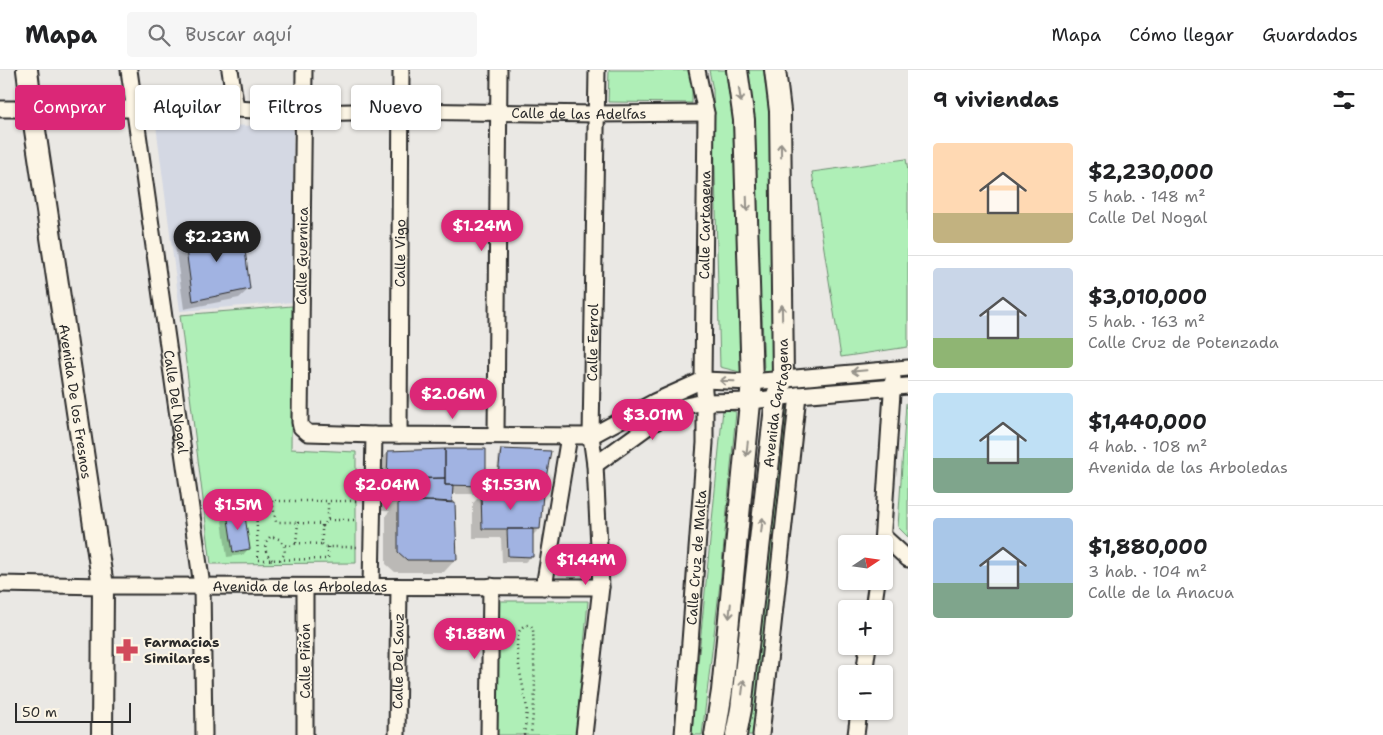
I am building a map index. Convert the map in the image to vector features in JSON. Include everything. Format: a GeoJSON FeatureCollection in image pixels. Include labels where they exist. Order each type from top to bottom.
{"type":"FeatureCollection","features":[{"type":"Feature","properties":{"kind":"street","name":"Avenida De los Fresnos"},"geometry":{"type":"LineString","coordinates":[[27,70],[29,85]]}},
{"type":"Feature","properties":{"kind":"street","name":"Calle Del Nogal"},"geometry":{"type":"LineString","coordinates":[[128,70],[202,586],[204,735]]}},
{"type":"Feature","properties":{"kind":"street"},"geometry":{"type":"LineString","coordinates":[[230,70],[232,85]]}},
{"type":"Feature","properties":{"kind":"street","name":"Calle Guernica"},"geometry":{"type":"LineString","coordinates":[[304,70],[304,85]]}},
{"type":"Feature","properties":{"kind":"street","name":"Calle Vigo"},"geometry":{"type":"LineString","coordinates":[[401,70],[401,85]]}},
{"type":"Feature","properties":{"kind":"street"},"geometry":{"type":"LineString","coordinates":[[496,435],[498,70]]}},
{"type":"Feature","properties":{"kind":"street","name":"Calle Ferrol"},"geometry":{"type":"LineString","coordinates":[[584,735],[601,587],[592,436],[597,70]]}},
{"type":"Feature","properties":{"kind":"street","name":"Calle Cartagena"},"geometry":{"type":"LineString","coordinates":[[698,70],[706,113],[703,380]]}},
{"type":"Feature","properties":{"kind":"street","name":"Avenida Cartagena"},"geometry":{"type":"LineString","coordinates":[[715,735],[722,691],[752,392],[744,120],[737,70]]}},
{"type":"Feature","properties":{"kind":"street","name":"Avenida Cartagena"},"geometry":{"type":"LineString","coordinates":[[736,735],[776,398],[783,378],[780,111],[775,70]]}},
{"type":"Feature","properties":{"kind":"street","name":"Calle de las Adelfas"},"geometry":{"type":"LineString","coordinates":[[0,109],[15,109]]}},
{"type":"Feature","properties":{"kind":"street","name":"Calle de las Adelfas"},"geometry":{"type":"LineString","coordinates":[[125,110],[133,110]]}},
{"type":"Feature","properties":{"kind":"street","name":"Calle de las Adelfas"},"geometry":{"type":"LineString","coordinates":[[441,112],[706,113]]}},
{"type":"Feature","properties":{"kind":"street","name":"Avenida De los Fresnos"},"geometry":{"type":"LineString","coordinates":[[35,130],[103,586],[102,735]]}},
{"type":"Feature","properties":{"kind":"street","name":"Calle Guernica"},"geometry":{"type":"LineString","coordinates":[[304,130],[301,427],[314,434],[374,435]]}},
{"type":"Feature","properties":{"kind":"street","name":"Calle Vigo"},"geometry":{"type":"LineString","coordinates":[[399,435],[401,130]]}},
{"type":"Feature","properties":{"kind":"street"},"geometry":{"type":"LineString","coordinates":[[595,465],[650,425],[685,406],[752,392],[783,378],[901,368]]}},
{"type":"Feature","properties":{"kind":"street"},"geometry":{"type":"LineString","coordinates":[[882,535],[892,387],[901,368]]}},
{"type":"Feature","properties":{"kind":"street"},"geometry":{"type":"LineString","coordinates":[[761,735],[798,395],[783,378]]}},
{"type":"Feature","properties":{"kind":"street"},"geometry":{"type":"LineString","coordinates":[[371,586],[374,435],[592,436],[654,402],[703,380],[776,398],[908,386]]}},
{"type":"Feature","properties":{"kind":"street","name":"Calle Cruz de Malta"},"geometry":{"type":"LineString","coordinates":[[683,735],[705,443],[703,380]]}},
{"type":"Feature","properties":{"kind":"street"},"geometry":{"type":"LineString","coordinates":[[544,587],[569,436]]}},
{"type":"Feature","properties":{"kind":"street"},"geometry":{"type":"LineString","coordinates":[[893,548],[908,559]]}},
{"type":"Feature","properties":{"kind":"street","name":"Avenida de las Arboledas"},"geometry":{"type":"LineString","coordinates":[[0,584],[601,587]]}},
{"type":"Feature","properties":{"kind":"street"},"geometry":{"type":"LineString","coordinates":[[489,735],[491,586]]}},
{"type":"Feature","properties":{"kind":"street","name":"Calle Piñón"},"geometry":{"type":"LineString","coordinates":[[305,587],[305,735]]}},
{"type":"Feature","properties":{"kind":"street","name":"Calle Del Sauz"},"geometry":{"type":"LineString","coordinates":[[397,735],[400,587]]}},
{"type":"Feature","properties":{"kind":"street"},"geometry":{"type":"LineString","coordinates":[[856,735],[858,720]]}},
{"type":"Feature","properties":{"kind":"path"},"geometry":{"type":"LineString","coordinates":[[328,547],[328,559],[258,560],[256,501],[362,501]]}},
{"type":"Feature","properties":{"kind":"path"},"geometry":{"type":"LineString","coordinates":[[272,501],[276,522],[322,524],[322,544]]}},
{"type":"Feature","properties":{"kind":"path"},"geometry":{"type":"LineString","coordinates":[[322,528],[328,520],[328,501]]}},
{"type":"Feature","properties":{"kind":"path"},"geometry":{"type":"LineString","coordinates":[[328,520],[362,519]]}},
{"type":"Feature","properties":{"kind":"path"},"geometry":{"type":"LineString","coordinates":[[296,543],[298,523]]}},
{"type":"Feature","properties":{"kind":"path"},"geometry":{"type":"LineString","coordinates":[[272,560],[266,555],[265,544],[271,536],[282,542],[284,546],[285,553],[280,560]]}},
{"type":"Feature","properties":{"kind":"path"},"geometry":{"type":"LineString","coordinates":[[284,546],[292,546],[296,543],[322,544],[325,547],[362,547]]}},
{"type":"Feature","properties":{"kind":"path"},"geometry":{"type":"LineString","coordinates":[[524,735],[527,705],[516,646],[521,627],[526,624],[533,628],[535,692],[531,735]]}},
{"type":"Feature","properties":{"kind":"shaded area"},"geometry":{"type":"Polygon","coordinates":[[[240,126],[250,126],[250,130],[293,130],[293,302],[180,311],[157,130],[240,130],[240,126]]]}},
{"type":"Feature","properties":{"kind":"green space"},"geometry":{"type":"Polygon","coordinates":[[[609,70],[690,70],[692,103],[608,102],[609,70]]]}},
{"type":"Feature","properties":{"kind":"green space"},"geometry":{"type":"Polygon","coordinates":[[[709,70],[731,70],[738,118],[744,373],[720,367],[713,90],[709,70]]]}},
{"type":"Feature","properties":{"kind":"green space"},"geometry":{"type":"Polygon","coordinates":[[[747,70],[766,70],[772,114],[773,374],[764,371],[762,313],[755,249],[750,86],[747,70]]]}},
{"type":"Feature","properties":{"kind":"green space"},"geometry":{"type":"Polygon","coordinates":[[[906,159],[908,171],[908,347],[841,357],[812,172],[906,159]]]}},
{"type":"Feature","properties":{"kind":"green space"},"geometry":{"type":"Polygon","coordinates":[[[292,306],[291,449],[356,452],[356,563],[211,564],[180,315],[292,306]]]}},
{"type":"Feature","properties":{"kind":"green space"},"geometry":{"type":"Polygon","coordinates":[[[783,402],[793,402],[757,735],[744,735],[783,402]]]}},
{"type":"Feature","properties":{"kind":"green space"},"geometry":{"type":"Polygon","coordinates":[[[906,403],[908,403],[908,537],[898,527],[906,403]]]}},
{"type":"Feature","properties":{"kind":"green space"},"geometry":{"type":"Polygon","coordinates":[[[723,409],[736,412],[721,575],[702,735],[691,735],[723,409]]]}},
{"type":"Feature","properties":{"kind":"green space"},"geometry":{"type":"Polygon","coordinates":[[[497,601],[588,601],[576,735],[497,735],[497,601]]]}},
{"type":"Feature","properties":{"kind":"building"},"geometry":{"type":"Polygon","coordinates":[[[242,226],[250,289],[193,301],[184,235],[242,226]]]}},
{"type":"Feature","properties":{"kind":"building"},"geometry":{"type":"Polygon","coordinates":[[[445,449],[445,478],[387,479],[388,451],[445,449]]]}},
{"type":"Feature","properties":{"kind":"building"},"geometry":{"type":"Polygon","coordinates":[[[445,449],[486,449],[486,486],[445,485],[445,449]]]}},
{"type":"Feature","properties":{"kind":"building"},"geometry":{"type":"Polygon","coordinates":[[[501,449],[551,451],[543,494],[496,492],[501,449]]]}},
{"type":"Feature","properties":{"kind":"building"},"geometry":{"type":"Polygon","coordinates":[[[445,478],[445,485],[453,485],[452,502],[386,502],[387,479],[445,478]]]}},
{"type":"Feature","properties":{"kind":"building"},"geometry":{"type":"Polygon","coordinates":[[[481,493],[543,494],[540,529],[482,529],[481,493]]]}},
{"type":"Feature","properties":{"kind":"building"},"geometry":{"type":"Polygon","coordinates":[[[398,502],[455,503],[457,560],[407,560],[398,552],[398,502]]]}},
{"type":"Feature","properties":{"kind":"building"},"geometry":{"type":"Polygon","coordinates":[[[244,510],[250,549],[233,552],[227,513],[244,510]]]}},
{"type":"Feature","properties":{"kind":"building"},"geometry":{"type":"Polygon","coordinates":[[[507,529],[533,529],[533,557],[508,556],[507,529]]]}},
{"type":"Feature","properties":{"kind":"place","name":"Farmacias Similares"},"geometry":{"type":"Point","coordinates":[127,650]}}]}
